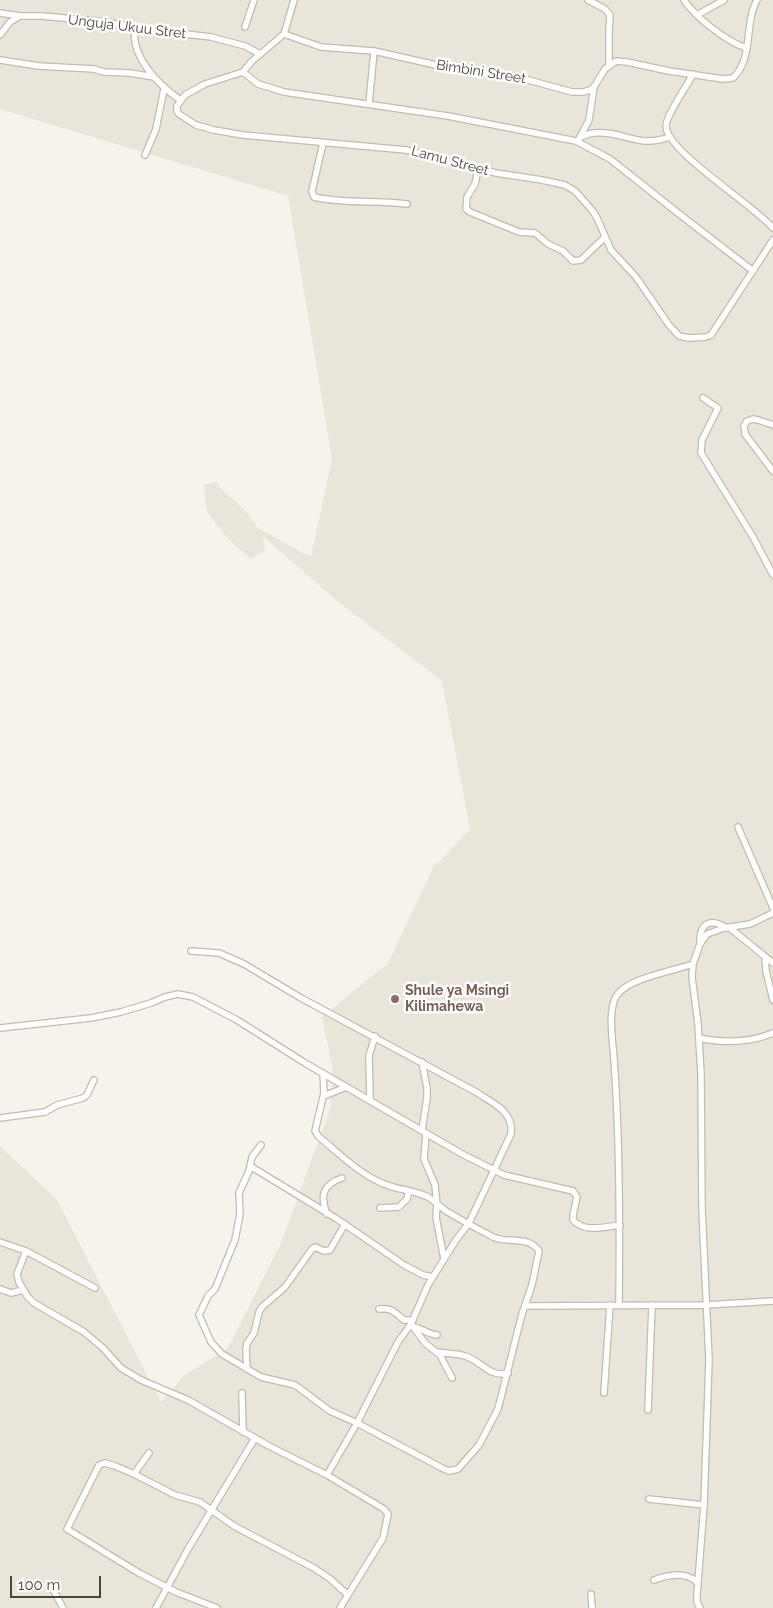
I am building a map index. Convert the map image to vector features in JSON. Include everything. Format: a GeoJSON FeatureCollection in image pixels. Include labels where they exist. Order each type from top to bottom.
{"type":"FeatureCollection","features":[{"type":"Feature","properties":{"kind":"street"},"geometry":{"type":"LineString","coordinates":[[245,27],[254,0]]}},
{"type":"Feature","properties":{"kind":"street"},"geometry":{"type":"LineString","coordinates":[[135,28],[135,41],[141,58],[164,89],[180,100],[185,95],[206,84],[243,72],[251,62],[284,34],[294,0]]}},
{"type":"Feature","properties":{"kind":"street"},"geometry":{"type":"LineString","coordinates":[[588,0],[605,8],[610,15],[609,65]]}},
{"type":"Feature","properties":{"kind":"street"},"geometry":{"type":"LineString","coordinates":[[684,0],[690,10],[697,16],[746,48]]}},
{"type":"Feature","properties":{"kind":"street"},"geometry":{"type":"LineString","coordinates":[[697,16],[724,0]]}},
{"type":"Feature","properties":{"kind":"street"},"geometry":{"type":"LineString","coordinates":[[578,139],[589,120],[594,87],[609,65],[616,61],[723,79],[733,78],[742,66],[753,10],[757,0]]}},
{"type":"Feature","properties":{"kind":"street","name":"Unguja Ukuu Stret"},"geometry":{"type":"LineString","coordinates":[[0,13],[106,22],[135,28],[211,37],[245,46],[260,54]]}},
{"type":"Feature","properties":{"kind":"street"},"geometry":{"type":"LineString","coordinates":[[0,35],[10,22],[20,16]]}},
{"type":"Feature","properties":{"kind":"street","name":"Bimbini Street"},"geometry":{"type":"LineString","coordinates":[[284,34],[321,47],[374,51],[463,72],[514,76],[572,92],[583,92],[594,87]]}},
{"type":"Feature","properties":{"kind":"street"},"geometry":{"type":"LineString","coordinates":[[369,104],[374,51]]}},
{"type":"Feature","properties":{"kind":"street"},"geometry":{"type":"LineString","coordinates":[[0,60],[22,64],[154,77]]}},
{"type":"Feature","properties":{"kind":"street"},"geometry":{"type":"LineString","coordinates":[[243,72],[258,84],[268,88],[578,139],[610,158],[753,270]]}},
{"type":"Feature","properties":{"kind":"street"},"geometry":{"type":"LineString","coordinates":[[693,74],[667,120],[666,131],[669,137],[690,159],[757,212],[773,228]]}},
{"type":"Feature","properties":{"kind":"street"},"geometry":{"type":"LineString","coordinates":[[146,155],[156,129],[164,89]]}},
{"type":"Feature","properties":{"kind":"street","name":"Lamu Street"},"geometry":{"type":"LineString","coordinates":[[180,100],[177,111],[185,119],[196,125],[214,130],[243,135],[324,143],[382,146],[406,150],[496,174],[542,180],[571,188],[597,218],[612,250],[636,276],[668,325],[679,336],[689,338],[711,335],[773,240]]}},
{"type":"Feature","properties":{"kind":"street"},"geometry":{"type":"LineString","coordinates":[[578,139],[594,133],[605,133],[648,142],[659,141],[669,137]]}},
{"type":"Feature","properties":{"kind":"street"},"geometry":{"type":"LineString","coordinates":[[324,143],[312,190],[314,197],[342,201],[385,201],[407,204]]}},
{"type":"Feature","properties":{"kind":"street"},"geometry":{"type":"LineString","coordinates":[[478,168],[475,184],[466,202],[466,209],[470,212],[519,232],[535,233],[548,244],[563,251],[574,261],[581,260],[605,237]]}},
{"type":"Feature","properties":{"kind":"street"},"geometry":{"type":"LineString","coordinates":[[703,398],[718,408],[702,440],[701,452],[754,537],[773,575]]}},
{"type":"Feature","properties":{"kind":"street"},"geometry":{"type":"LineString","coordinates":[[773,425],[753,419],[747,421],[744,426],[745,434],[773,472]]}},
{"type":"Feature","properties":{"kind":"street"},"geometry":{"type":"LineString","coordinates":[[738,827],[773,908]]}},
{"type":"Feature","properties":{"kind":"street"},"geometry":{"type":"LineString","coordinates":[[700,1608],[697,1602],[697,1582],[704,1505],[708,1360],[702,1209],[702,1112],[699,1038],[692,977],[693,964],[700,944],[707,934],[715,930],[750,924],[773,914]]}},
{"type":"Feature","properties":{"kind":"street"},"geometry":{"type":"LineString","coordinates":[[700,944],[700,934],[704,925],[710,922],[716,923],[729,928],[773,963]]}},
{"type":"Feature","properties":{"kind":"street"},"geometry":{"type":"LineString","coordinates":[[190,951],[219,953],[235,960],[301,998],[476,1092],[508,1114],[512,1121],[511,1134],[469,1223],[456,1240],[433,1278],[413,1323],[398,1342],[357,1423],[327,1475]]}},
{"type":"Feature","properties":{"kind":"street"},"geometry":{"type":"LineString","coordinates":[[765,957],[766,971],[773,1000]]}},
{"type":"Feature","properties":{"kind":"street"},"geometry":{"type":"LineString","coordinates":[[619,1305],[620,1224],[612,1029],[613,1004],[616,997],[629,984],[693,964]]}},
{"type":"Feature","properties":{"kind":"street"},"geometry":{"type":"LineString","coordinates":[[0,1028],[82,1019],[121,1012],[178,994],[192,997],[236,1020],[346,1087],[462,1154],[504,1175],[573,1191],[577,1197],[573,1220],[579,1226],[598,1228],[620,1224]]}},
{"type":"Feature","properties":{"kind":"street"},"geometry":{"type":"LineString","coordinates":[[699,1038],[721,1042],[752,1039],[773,1034]]}},
{"type":"Feature","properties":{"kind":"street"},"geometry":{"type":"LineString","coordinates":[[370,1100],[369,1056],[374,1036]]}},
{"type":"Feature","properties":{"kind":"street"},"geometry":{"type":"LineString","coordinates":[[422,1062],[427,1088],[424,1159],[435,1185],[436,1217],[444,1259]]}},
{"type":"Feature","properties":{"kind":"street"},"geometry":{"type":"LineString","coordinates":[[261,1145],[252,1157],[239,1193],[240,1214],[235,1240],[215,1289],[208,1296],[199,1315],[216,1349],[261,1377],[295,1385],[330,1411],[357,1423],[442,1468],[458,1470],[479,1445],[498,1409],[522,1314],[532,1285],[539,1250],[535,1245],[526,1241],[504,1241],[437,1205],[428,1198],[386,1185],[368,1177],[316,1134],[324,1096],[323,1073]]}},
{"type":"Feature","properties":{"kind":"street"},"geometry":{"type":"LineString","coordinates":[[0,1118],[45,1112],[57,1105],[82,1098],[88,1095],[94,1080]]}},
{"type":"Feature","properties":{"kind":"street"},"geometry":{"type":"LineString","coordinates":[[324,1096],[346,1087]]}},
{"type":"Feature","properties":{"kind":"street"},"geometry":{"type":"LineString","coordinates":[[250,1166],[345,1224],[404,1265],[433,1278]]}},
{"type":"Feature","properties":{"kind":"street"},"geometry":{"type":"LineString","coordinates":[[327,1214],[323,1202],[324,1193],[329,1185],[342,1178]]}},
{"type":"Feature","properties":{"kind":"street"},"geometry":{"type":"LineString","coordinates":[[380,1208],[399,1207],[407,1199],[409,1191]]}},
{"type":"Feature","properties":{"kind":"street"},"geometry":{"type":"LineString","coordinates":[[247,1369],[247,1343],[254,1333],[262,1307],[285,1287],[312,1249],[315,1247],[324,1251],[330,1250],[345,1224]]}},
{"type":"Feature","properties":{"kind":"street"},"geometry":{"type":"LineString","coordinates":[[0,1242],[26,1251],[95,1288]]}},
{"type":"Feature","properties":{"kind":"street"},"geometry":{"type":"LineString","coordinates":[[26,1251],[17,1274],[23,1290],[34,1303],[84,1332],[103,1348],[120,1368],[141,1380],[188,1400],[302,1464],[327,1475],[384,1509],[388,1514],[383,1538],[340,1608]]}},
{"type":"Feature","properties":{"kind":"street"},"geometry":{"type":"LineString","coordinates":[[0,1289],[12,1293],[23,1290]]}},
{"type":"Feature","properties":{"kind":"street"},"geometry":{"type":"LineString","coordinates":[[525,1306],[706,1305],[773,1301]]}},
{"type":"Feature","properties":{"kind":"street"},"geometry":{"type":"LineString","coordinates":[[604,1393],[610,1305]]}},
{"type":"Feature","properties":{"kind":"street"},"geometry":{"type":"LineString","coordinates":[[648,1410],[652,1305]]}},
{"type":"Feature","properties":{"kind":"street"},"geometry":{"type":"LineString","coordinates":[[379,1309],[390,1308],[404,1320],[413,1323],[429,1334],[437,1335]]}},
{"type":"Feature","properties":{"kind":"street"},"geometry":{"type":"LineString","coordinates":[[413,1323],[425,1343],[437,1352],[452,1378]]}},
{"type":"Feature","properties":{"kind":"street"},"geometry":{"type":"LineString","coordinates":[[437,1352],[464,1355],[495,1374],[508,1372]]}},
{"type":"Feature","properties":{"kind":"street"},"geometry":{"type":"LineString","coordinates":[[242,1393],[243,1432]]}},
{"type":"Feature","properties":{"kind":"street"},"geometry":{"type":"LineString","coordinates":[[156,1608],[188,1549],[256,1438]]}},
{"type":"Feature","properties":{"kind":"street"},"geometry":{"type":"LineString","coordinates":[[134,1474],[149,1453]]}},
{"type":"Feature","properties":{"kind":"street"},"geometry":{"type":"LineString","coordinates":[[217,1608],[167,1588],[114,1559],[67,1529],[99,1465],[105,1463],[134,1474],[174,1495],[200,1502],[240,1529],[314,1568],[348,1595]]}},
{"type":"Feature","properties":{"kind":"street"},"geometry":{"type":"LineString","coordinates":[[649,1499],[704,1505]]}},
{"type":"Feature","properties":{"kind":"street"},"geometry":{"type":"LineString","coordinates":[[654,1580],[662,1577],[682,1575],[692,1578],[697,1582]]}},
{"type":"Feature","properties":{"kind":"street"},"geometry":{"type":"LineString","coordinates":[[53,1589],[63,1608]]}},
{"type":"Feature","properties":{"kind":"street"},"geometry":{"type":"LineString","coordinates":[[591,1594],[592,1608]]}},
{"type":"Feature","properties":{"kind":"shaded area"},"geometry":{"type":"Polygon","coordinates":[[[0,0],[773,0],[773,1608],[0,1608],[0,1146],[57,1200],[161,1402],[186,1374],[228,1348],[281,1243],[332,1104],[330,1102],[333,1070],[322,1017],[384,966],[386,967],[435,864],[470,829],[442,681],[336,600],[263,536],[265,551],[251,559],[229,540],[207,512],[204,485],[217,482],[220,488],[244,509],[258,528],[311,557],[332,459],[288,196],[0,109],[0,0]]]}},
{"type":"Feature","properties":{"kind":"place","name":"Shule ya Msingi Kilimahewa"},"geometry":{"type":"Point","coordinates":[395,999]}}]}
